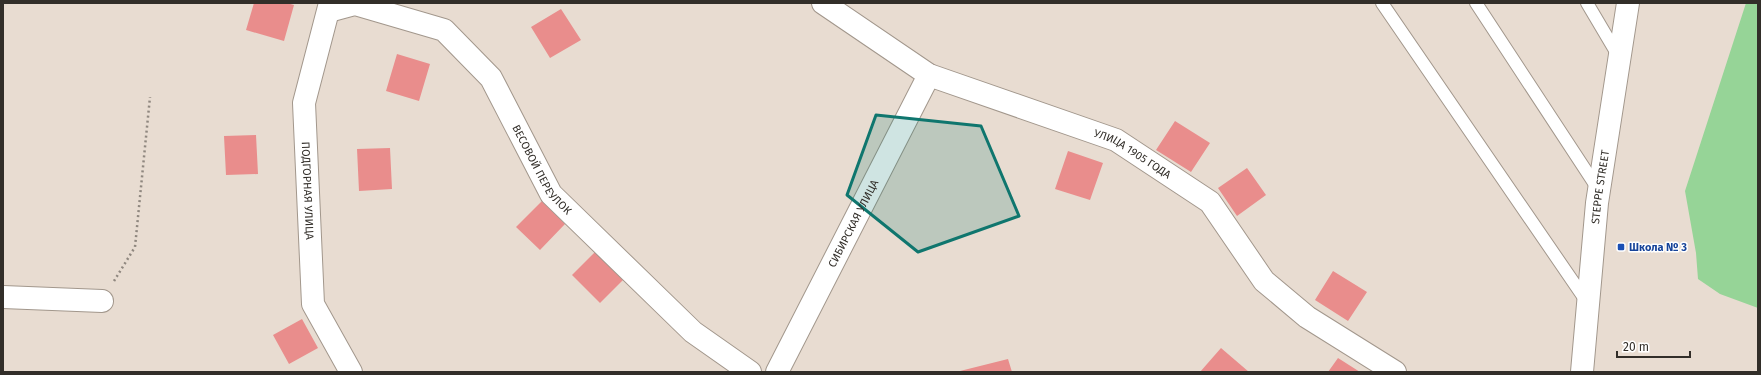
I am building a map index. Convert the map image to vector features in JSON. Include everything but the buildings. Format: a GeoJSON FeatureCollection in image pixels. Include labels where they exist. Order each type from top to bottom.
{"type":"FeatureCollection","features":[{"type":"Feature","properties":{"kind":"street","name":"УЛИЦА 1905 ГОДА"},"geometry":{"type":"LineString","coordinates":[[823,3],[928,75],[1116,140],[1210,202],[1264,281],[1307,317],[1395,372]]}},
{"type":"Feature","properties":{"kind":"street","name":"STEPPE STREET"},"geometry":{"type":"LineString","coordinates":[[1582,372],[1599,190],[1628,3]]}},
{"type":"Feature","properties":{"kind":"street","name":"ВЕСОВОЙ ПЕРЕУЛОК"},"geometry":{"type":"LineString","coordinates":[[330,7],[355,4],[444,30],[491,78],[551,194],[693,332],[750,372]]}},
{"type":"Feature","properties":{"kind":"street","name":"ПОДГОРНАЯ УЛИЦА"},"geometry":{"type":"LineString","coordinates":[[330,7],[304,102],[313,304],[350,372]]}},
{"type":"Feature","properties":{"kind":"street","name":"СИБИРСКАЯ УЛИЦА"},"geometry":{"type":"LineString","coordinates":[[777,372],[928,75]]}},
{"type":"Feature","properties":{"kind":"street"},"geometry":{"type":"LineString","coordinates":[[3,297],[102,301]]}},
{"type":"Feature","properties":{"kind":"lane"},"geometry":{"type":"LineString","coordinates":[[1382,3],[1588,304]]}},
{"type":"Feature","properties":{"kind":"lane"},"geometry":{"type":"LineString","coordinates":[[1476,3],[1599,190]]}},
{"type":"Feature","properties":{"kind":"lane"},"geometry":{"type":"LineString","coordinates":[[1586,3],[1620,57]]}},
{"type":"Feature","properties":{"kind":"path"},"geometry":{"type":"LineString","coordinates":[[102,301],[135,247],[150,97]]}},
{"type":"Feature","properties":{"kind":"highlighted area"},"geometry":{"type":"Polygon","coordinates":[[[876,115],[981,126],[1019,216],[918,252],[847,195],[876,115]]]}},
{"type":"Feature","properties":{"kind":"green space"},"geometry":{"type":"Polygon","coordinates":[[[1746,3],[1758,3],[1758,308],[1720,294],[1698,279],[1696,253],[1685,191],[1746,3]]]}},
{"type":"Feature","properties":{"kind":"place","name":"Школа № 3"},"geometry":{"type":"Point","coordinates":[1621,247]}}]}
